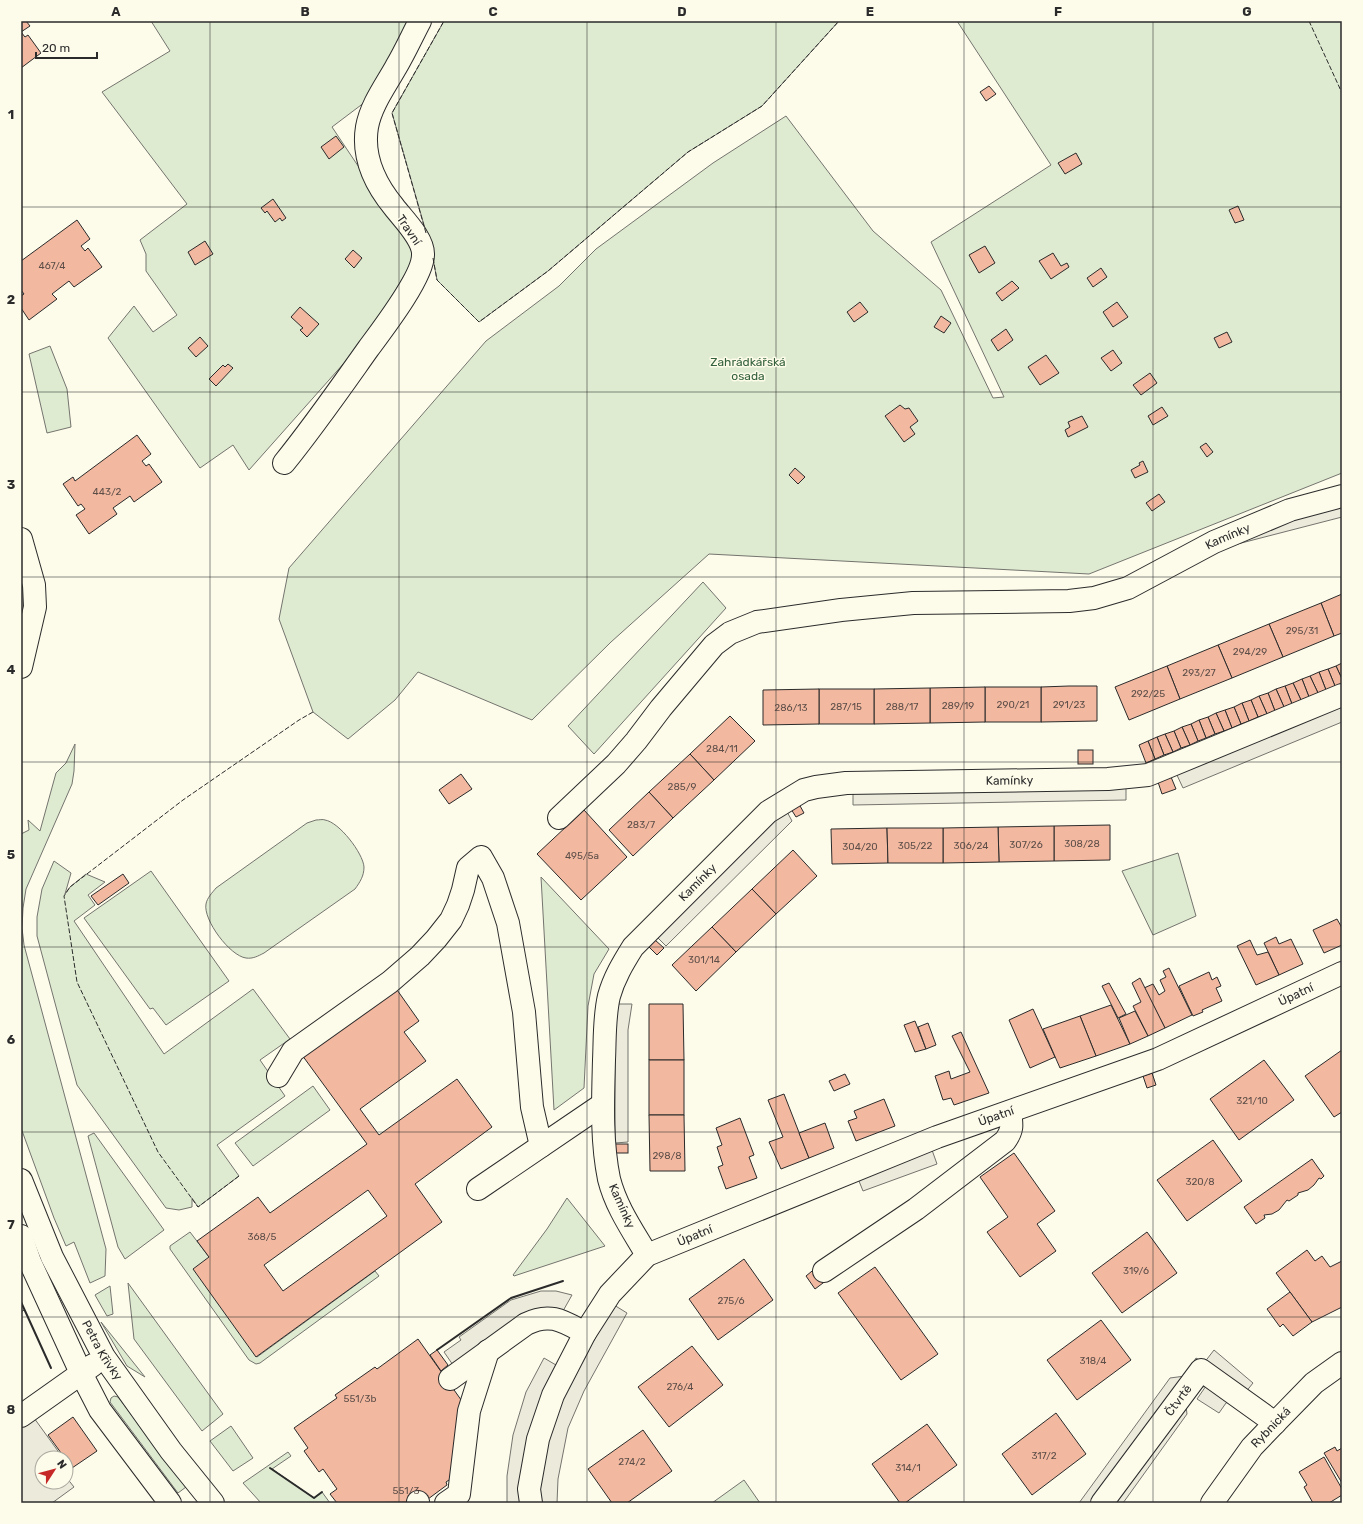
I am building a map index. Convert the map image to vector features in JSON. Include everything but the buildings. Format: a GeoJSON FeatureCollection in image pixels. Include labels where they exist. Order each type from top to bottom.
{"type":"FeatureCollection","features":[{"type":"Feature","properties":{"kind":"street","name":"Travní"},"geometry":{"type":"LineString","coordinates":[[284,463],[308,434],[389,320],[416,279],[422,266],[424,255],[421,244],[410,227],[383,194],[374,178],[368,160],[366,143],[367,126],[376,102],[404,54],[420,21]]}},
{"type":"Feature","properties":{"kind":"street","name":"Kamínky"},"geometry":{"type":"LineString","coordinates":[[559,818],[616,764],[714,645],[730,633],[757,622],[848,609],[913,603],[1069,601],[1094,598],[1128,588],[1214,542],[1290,510],[1342,496]]}},
{"type":"Feature","properties":{"kind":"street"},"geometry":{"type":"LineString","coordinates":[[21,539],[34,585],[35,607],[21,667]]}},
{"type":"Feature","properties":{"kind":"street","name":"Kamínky"},"geometry":{"type":"LineString","coordinates":[[647,1255],[617,1202],[610,1179],[604,1145],[603,1104],[605,1022],[609,997],[617,972],[633,947],[768,812],[804,790],[846,783],[1108,779],[1148,775],[1342,695]]}},
{"type":"Feature","properties":{"kind":"street"},"geometry":{"type":"LineString","coordinates":[[278,1076],[293,1052],[390,982],[420,956],[436,939],[451,920],[458,905],[468,868],[481,857],[493,878],[508,923],[524,1012],[532,1107],[541,1146]]}},
{"type":"Feature","properties":{"kind":"street","name":"Úpatní"},"geometry":{"type":"LineString","coordinates":[[647,1255],[937,1137],[1158,1059],[1342,973]]}},
{"type":"Feature","properties":{"kind":"street"},"geometry":{"type":"LineString","coordinates":[[478,1189],[603,1104]]}},
{"type":"Feature","properties":{"kind":"street"},"geometry":{"type":"LineString","coordinates":[[824,1271],[916,1209],[1005,1141],[1011,1133],[1012,1124],[1010,1112]]}},
{"type":"Feature","properties":{"kind":"street","name":"Petra Křivky"},"geometry":{"type":"LineString","coordinates":[[21,1180],[52,1258],[104,1357],[167,1445],[213,1503]]}},
{"type":"Feature","properties":{"kind":"street","name":"Petra Křivky"},"geometry":{"type":"LineString","coordinates":[[21,1236],[30,1262],[81,1373],[100,1410],[170,1503]]}},
{"type":"Feature","properties":{"kind":"street"},"geometry":{"type":"LineString","coordinates":[[531,1503],[529,1489],[538,1439],[553,1395],[585,1333],[610,1294],[647,1255]]}},
{"type":"Feature","properties":{"kind":"street"},"geometry":{"type":"LineString","coordinates":[[450,1379],[526,1324],[536,1319],[545,1317],[564,1322],[585,1333]]}},
{"type":"Feature","properties":{"kind":"street"},"geometry":{"type":"LineString","coordinates":[[446,1503],[459,1494],[469,1411],[488,1351]]}},
{"type":"Feature","properties":{"kind":"street"},"geometry":{"type":"LineString","coordinates":[[21,1416],[104,1357]]}},
{"type":"Feature","properties":{"kind":"street","name":"Rybnická"},"geometry":{"type":"LineString","coordinates":[[1212,1503],[1252,1447],[1314,1383],[1342,1363]]}},
{"type":"Feature","properties":{"kind":"street","name":"Čtvrtě"},"geometry":{"type":"LineString","coordinates":[[1102,1503],[1201,1370],[1275,1423]]}},
{"type":"Feature","properties":{"kind":"green space"},"geometry":{"type":"Polygon","coordinates":[[[151,21],[417,21],[373,96],[332,127],[417,254],[369,335],[249,470],[233,445],[200,468],[108,338],[134,306],[153,332],[177,315],[146,271],[146,254],[140,240],[187,204],[102,92],[170,51],[151,21]]]}},
{"type":"Feature","properties":{"kind":"green space"},"geometry":{"type":"Polygon","coordinates":[[[444,21],[839,21],[762,106],[688,152],[548,271],[479,322],[437,280],[432,253],[392,113],[444,21]]]}},
{"type":"Feature","properties":{"kind":"green space","name":"Zahrádkářská osada"},"geometry":{"type":"Polygon","coordinates":[[[957,21],[1342,21],[1342,473],[1089,574],[709,554],[611,642],[532,720],[418,672],[395,700],[348,739],[313,712],[279,619],[289,568],[486,341],[559,286],[596,249],[713,163],[786,116],[873,231],[941,290],[993,398],[1004,397],[931,242],[1051,165],[957,21]]]}},
{"type":"Feature","properties":{"kind":"green space"},"geometry":{"type":"Polygon","coordinates":[[[50,346],[67,389],[71,427],[47,433],[29,354],[50,346]]]}},
{"type":"Feature","properties":{"kind":"green space"},"geometry":{"type":"Polygon","coordinates":[[[703,582],[726,608],[594,754],[568,726],[703,582]]]}},
{"type":"Feature","properties":{"kind":"green space"},"geometry":{"type":"Polygon","coordinates":[[[75,744],[72,784],[26,889],[22,928],[24,945],[106,1249],[105,1276],[90,1283],[74,1242],[66,1246],[54,1218],[21,1128],[21,834],[29,830],[28,820],[40,831],[56,773],[66,763],[75,744]]]}},
{"type":"Feature","properties":{"kind":"green space"},"geometry":{"type":"Polygon","coordinates":[[[316,820],[331,822],[337,826],[355,847],[363,861],[364,867],[360,881],[355,889],[264,953],[251,958],[240,956],[226,944],[213,928],[206,911],[206,904],[209,898],[216,888],[307,823],[316,820]]]}},
{"type":"Feature","properties":{"kind":"green space"},"geometry":{"type":"Polygon","coordinates":[[[1178,853],[1196,916],[1153,935],[1122,871],[1178,853]]]}},
{"type":"Feature","properties":{"kind":"green space"},"geometry":{"type":"Polygon","coordinates":[[[54,861],[71,873],[65,894],[70,887],[86,874],[105,882],[88,895],[95,905],[74,921],[164,1054],[253,989],[290,1039],[260,1060],[285,1096],[217,1145],[239,1176],[198,1207],[192,1198],[192,1207],[179,1210],[166,1208],[77,1085],[37,936],[37,917],[42,889],[54,861]]]}},
{"type":"Feature","properties":{"kind":"green space"},"geometry":{"type":"Polygon","coordinates":[[[151,871],[229,981],[166,1025],[153,1008],[150,1009],[84,918],[151,871]]]}},
{"type":"Feature","properties":{"kind":"green space"},"geometry":{"type":"Polygon","coordinates":[[[541,877],[609,949],[594,974],[588,1006],[584,1088],[554,1110],[541,877]]]}},
{"type":"Feature","properties":{"kind":"green space"},"geometry":{"type":"Polygon","coordinates":[[[313,1086],[330,1110],[253,1166],[235,1143],[313,1086]]]}},
{"type":"Feature","properties":{"kind":"green space"},"geometry":{"type":"Polygon","coordinates":[[[94,1133],[164,1230],[125,1259],[118,1247],[88,1136],[94,1133]]]}},
{"type":"Feature","properties":{"kind":"green space"},"geometry":{"type":"Polygon","coordinates":[[[567,1198],[605,1246],[514,1276],[513,1275],[547,1229],[567,1198]]]}},
{"type":"Feature","properties":{"kind":"green space"},"geometry":{"type":"Polygon","coordinates":[[[190,1232],[209,1257],[257,1357],[375,1271],[379,1276],[260,1363],[256,1364],[249,1360],[170,1249],[170,1246],[190,1232]]]}},
{"type":"Feature","properties":{"kind":"green space"},"geometry":{"type":"Polygon","coordinates":[[[128,1283],[223,1414],[202,1431],[134,1339],[128,1283]]]}},
{"type":"Feature","properties":{"kind":"green space"},"geometry":{"type":"Polygon","coordinates":[[[110,1286],[113,1314],[107,1316],[95,1295],[110,1286]]]}},
{"type":"Feature","properties":{"kind":"green space"},"geometry":{"type":"Polygon","coordinates":[[[101,1322],[145,1377],[127,1366],[101,1322]]]}},
{"type":"Feature","properties":{"kind":"green space"},"geometry":{"type":"Polygon","coordinates":[[[114,1396],[118,1397],[186,1487],[178,1493],[110,1402],[111,1398],[114,1396]]]}},
{"type":"Feature","properties":{"kind":"green space"},"geometry":{"type":"Polygon","coordinates":[[[231,1426],[253,1458],[233,1471],[210,1441],[231,1426]]]}},
{"type":"Feature","properties":{"kind":"green space"},"geometry":{"type":"Polygon","coordinates":[[[288,1452],[291,1456],[272,1469],[314,1498],[322,1492],[330,1503],[261,1503],[243,1483],[288,1452]]]}},
{"type":"Feature","properties":{"kind":"green space"},"geometry":{"type":"Polygon","coordinates":[[[744,1480],[760,1503],[712,1503],[744,1480]]]}},
{"type":"Feature","properties":{"kind":"shaded area"},"geometry":{"type":"Polygon","coordinates":[[[1342,496],[1342,517],[1222,548],[1342,496]]]}},
{"type":"Feature","properties":{"kind":"shaded area"},"geometry":{"type":"Polygon","coordinates":[[[1342,704],[1342,722],[1183,788],[1176,773],[1342,704]]]}},
{"type":"Feature","properties":{"kind":"shaded area"},"geometry":{"type":"Polygon","coordinates":[[[1126,787],[1126,800],[853,805],[853,791],[1126,787]]]}},
{"type":"Feature","properties":{"kind":"shaded area"},"geometry":{"type":"Polygon","coordinates":[[[785,808],[792,821],[666,946],[656,936],[785,808]]]}},
{"type":"Feature","properties":{"kind":"shaded area"},"geometry":{"type":"Polygon","coordinates":[[[618,1004],[632,1004],[628,1030],[628,1142],[615,1143],[615,1031],[618,1004]]]}},
{"type":"Feature","properties":{"kind":"shaded area"},"geometry":{"type":"Polygon","coordinates":[[[932,1150],[937,1164],[863,1191],[857,1176],[932,1150]]]}},
{"type":"Feature","properties":{"kind":"shaded area"},"geometry":{"type":"Polygon","coordinates":[[[541,1291],[556,1291],[572,1295],[563,1311],[453,1365],[444,1352],[461,1340],[459,1337],[511,1300],[541,1291]]]}},
{"type":"Feature","properties":{"kind":"shaded area"},"geometry":{"type":"Polygon","coordinates":[[[614,1305],[627,1313],[584,1391],[568,1428],[558,1479],[557,1503],[507,1503],[507,1476],[513,1435],[526,1392],[544,1358],[573,1375],[614,1305]]]}},
{"type":"Feature","properties":{"kind":"shaded area"},"geometry":{"type":"Polygon","coordinates":[[[1214,1350],[1253,1383],[1245,1393],[1226,1403],[1219,1413],[1197,1399],[1206,1386],[1190,1391],[1185,1399],[1187,1414],[1123,1503],[1079,1503],[1170,1378],[1185,1376],[1196,1358],[1204,1363],[1214,1350]]]}},
{"type":"Feature","properties":{"kind":"shaded area"},"geometry":{"type":"Polygon","coordinates":[[[29,1411],[57,1450],[34,1450],[34,1490],[70,1490],[52,1503],[21,1503],[21,1416],[29,1411]]]}},
{"type":"Feature","properties":{"kind":"fence"},"geometry":{"type":"LineString","coordinates":[[426,233],[392,113],[444,21]]}},
{"type":"Feature","properties":{"kind":"fence"},"geometry":{"type":"LineString","coordinates":[[433,258],[437,280],[479,322],[548,271],[688,152],[762,106],[839,21]]}},
{"type":"Feature","properties":{"kind":"fence"},"geometry":{"type":"LineString","coordinates":[[1309,21],[1342,93]]}},
{"type":"Feature","properties":{"kind":"fence"},"geometry":{"type":"LineString","coordinates":[[239,1176],[198,1207],[158,1152],[77,982],[64,896],[70,887],[183,800],[299,720],[313,712]]}},
{"type":"Feature","properties":{"kind":"wall"},"geometry":{"type":"LineString","coordinates":[[437,1350],[511,1298],[563,1281]]}},
{"type":"Feature","properties":{"kind":"wall"},"geometry":{"type":"LineString","coordinates":[[21,1302],[51,1368]]}},
{"type":"Feature","properties":{"kind":"wall"},"geometry":{"type":"LineString","coordinates":[[270,1468],[314,1498],[322,1492]]}}]}
